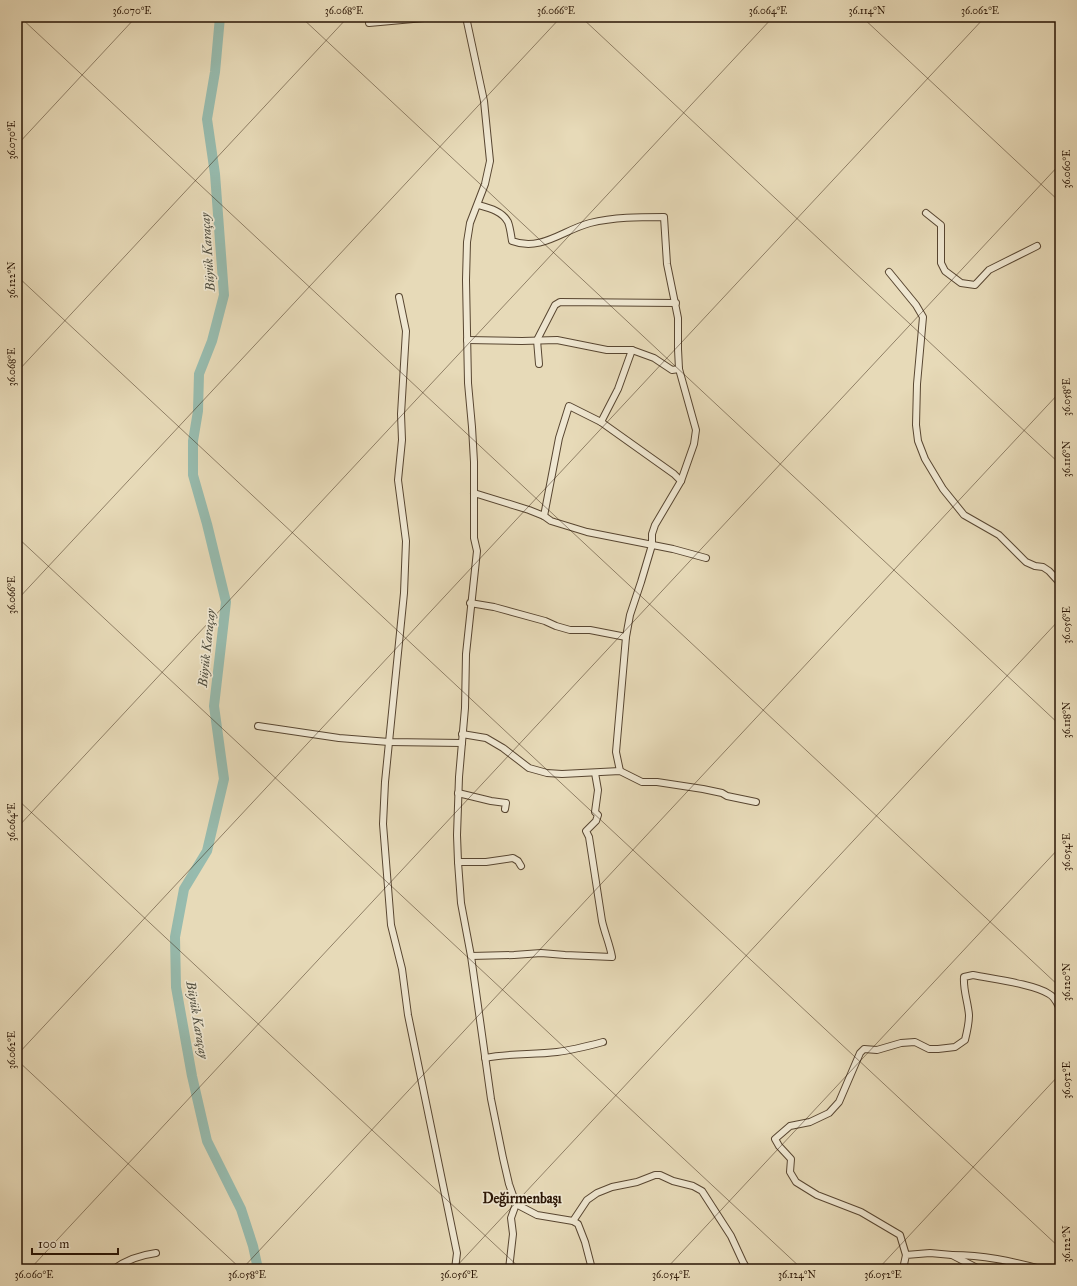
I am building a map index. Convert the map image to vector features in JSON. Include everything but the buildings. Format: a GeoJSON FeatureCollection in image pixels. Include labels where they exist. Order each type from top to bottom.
{"type":"FeatureCollection","features":[{"type":"Feature","properties":{"kind":"street"},"geometry":{"type":"LineString","coordinates":[[369,23],[434,17]]}},
{"type":"Feature","properties":{"kind":"street"},"geometry":{"type":"LineString","coordinates":[[466,17],[484,101],[490,161],[485,184],[470,223],[467,242],[468,383],[474,462],[474,538],[477,551],[470,603],[466,654],[465,708],[458,793],[457,835],[461,903],[471,956],[491,1099],[509,1184],[516,1204],[511,1218],[512,1234],[509,1269]]}},
{"type":"Feature","properties":{"kind":"street"},"geometry":{"type":"LineString","coordinates":[[478,205],[493,209],[501,214],[508,222],[512,240],[521,244],[538,243],[589,223],[620,218],[664,217],[667,264],[678,318],[679,369],[696,430],[694,444],[681,481],[655,525],[652,534],[652,545],[642,582],[630,615],[626,636],[616,752],[620,771]]}},
{"type":"Feature","properties":{"kind":"street"},"geometry":{"type":"LineString","coordinates":[[926,213],[941,225],[941,263],[945,271],[961,283],[974,285],[990,270],[1037,246]]}},
{"type":"Feature","properties":{"kind":"street"},"geometry":{"type":"LineString","coordinates":[[889,272],[916,304],[923,317],[917,384],[916,425],[918,441],[925,459],[943,489],[964,514],[1000,534],[1026,562],[1035,566],[1043,567],[1059,582],[1060,588]]}},
{"type":"Feature","properties":{"kind":"street"},"geometry":{"type":"LineString","coordinates":[[399,297],[406,331],[401,414],[402,440],[398,480],[406,541],[404,593],[385,782],[383,824],[391,925],[402,969],[408,1014],[457,1253],[455,1269]]}},
{"type":"Feature","properties":{"kind":"street"},"geometry":{"type":"LineString","coordinates":[[539,364],[537,340],[555,305],[560,302],[676,304]]}},
{"type":"Feature","properties":{"kind":"street"},"geometry":{"type":"LineString","coordinates":[[467,340],[557,340],[607,350],[632,350],[654,358],[672,370],[679,369]]}},
{"type":"Feature","properties":{"kind":"street"},"geometry":{"type":"LineString","coordinates":[[601,422],[618,389],[632,350]]}},
{"type":"Feature","properties":{"kind":"street"},"geometry":{"type":"LineString","coordinates":[[544,516],[559,438],[570,406],[601,422],[674,474],[681,481]]}},
{"type":"Feature","properties":{"kind":"street"},"geometry":{"type":"LineString","coordinates":[[474,493],[544,516],[551,521],[587,532],[706,558]]}},
{"type":"Feature","properties":{"kind":"street"},"geometry":{"type":"LineString","coordinates":[[470,603],[501,609],[545,621],[570,630],[590,630],[626,636]]}},
{"type":"Feature","properties":{"kind":"street"},"geometry":{"type":"LineString","coordinates":[[258,726],[339,738],[389,742],[462,742]]}},
{"type":"Feature","properties":{"kind":"street"},"geometry":{"type":"LineString","coordinates":[[462,734],[486,738],[503,748],[529,768],[539,771],[562,774],[620,771],[642,782],[657,782],[703,789],[756,802]]}},
{"type":"Feature","properties":{"kind":"street"},"geometry":{"type":"LineString","coordinates":[[471,956],[541,953],[612,957],[602,922],[590,837],[586,831],[596,821],[598,815],[595,812],[598,790],[595,773]]}},
{"type":"Feature","properties":{"kind":"street"},"geometry":{"type":"LineString","coordinates":[[458,793],[506,803],[505,809]]}},
{"type":"Feature","properties":{"kind":"street"},"geometry":{"type":"LineString","coordinates":[[458,862],[486,862],[513,858],[518,861],[521,866]]}},
{"type":"Feature","properties":{"kind":"street"},"geometry":{"type":"LineString","coordinates":[[903,1269],[906,1255],[900,1235],[861,1212],[817,1195],[796,1182],[790,1172],[791,1159],[779,1146],[775,1139],[790,1126],[810,1122],[829,1113],[839,1102],[860,1053],[864,1049],[877,1050],[901,1043],[915,1042],[929,1049],[938,1049],[955,1047],[965,1040],[969,1026],[969,1014],[963,985],[964,977],[973,975],[1032,987],[1049,994],[1057,1001],[1060,1009]]}},
{"type":"Feature","properties":{"kind":"street"},"geometry":{"type":"LineString","coordinates":[[485,1058],[557,1052],[577,1049],[603,1042]]}},
{"type":"Feature","properties":{"kind":"street"},"geometry":{"type":"LineString","coordinates":[[572,1221],[587,1200],[597,1193],[612,1187],[637,1182],[655,1175],[660,1175],[673,1181],[696,1187],[702,1192],[731,1236],[747,1269]]}},
{"type":"Feature","properties":{"kind":"street"},"geometry":{"type":"LineString","coordinates":[[516,1204],[537,1215],[572,1221],[578,1224],[585,1242],[592,1269]]}},
{"type":"Feature","properties":{"kind":"street"},"geometry":{"type":"LineString","coordinates":[[114,1269],[123,1262],[156,1252]]}},
{"type":"Feature","properties":{"kind":"street"},"geometry":{"type":"LineString","coordinates":[[906,1255],[930,1253],[973,1255],[1008,1260],[1041,1269]]}},
{"type":"Feature","properties":{"kind":"street"},"geometry":{"type":"LineString","coordinates":[[952,1255],[978,1269]]}},
{"type":"Feature","properties":{"kind":"waterway","name":"Büyük Karaçay"},"geometry":{"type":"LineString","coordinates":[[220,17],[215,72],[207,119],[215,174],[224,295],[212,341],[199,374],[198,411],[193,441],[193,475],[207,524],[226,602],[214,706],[224,779],[207,851],[184,889],[175,937],[176,987],[192,1076],[207,1141],[241,1209],[253,1246],[258,1269]]}},
{"type":"Feature","properties":{"kind":"district","name":"Değirmenbaşı"},"geometry":{"type":"Point","coordinates":[522,1198]}}]}
